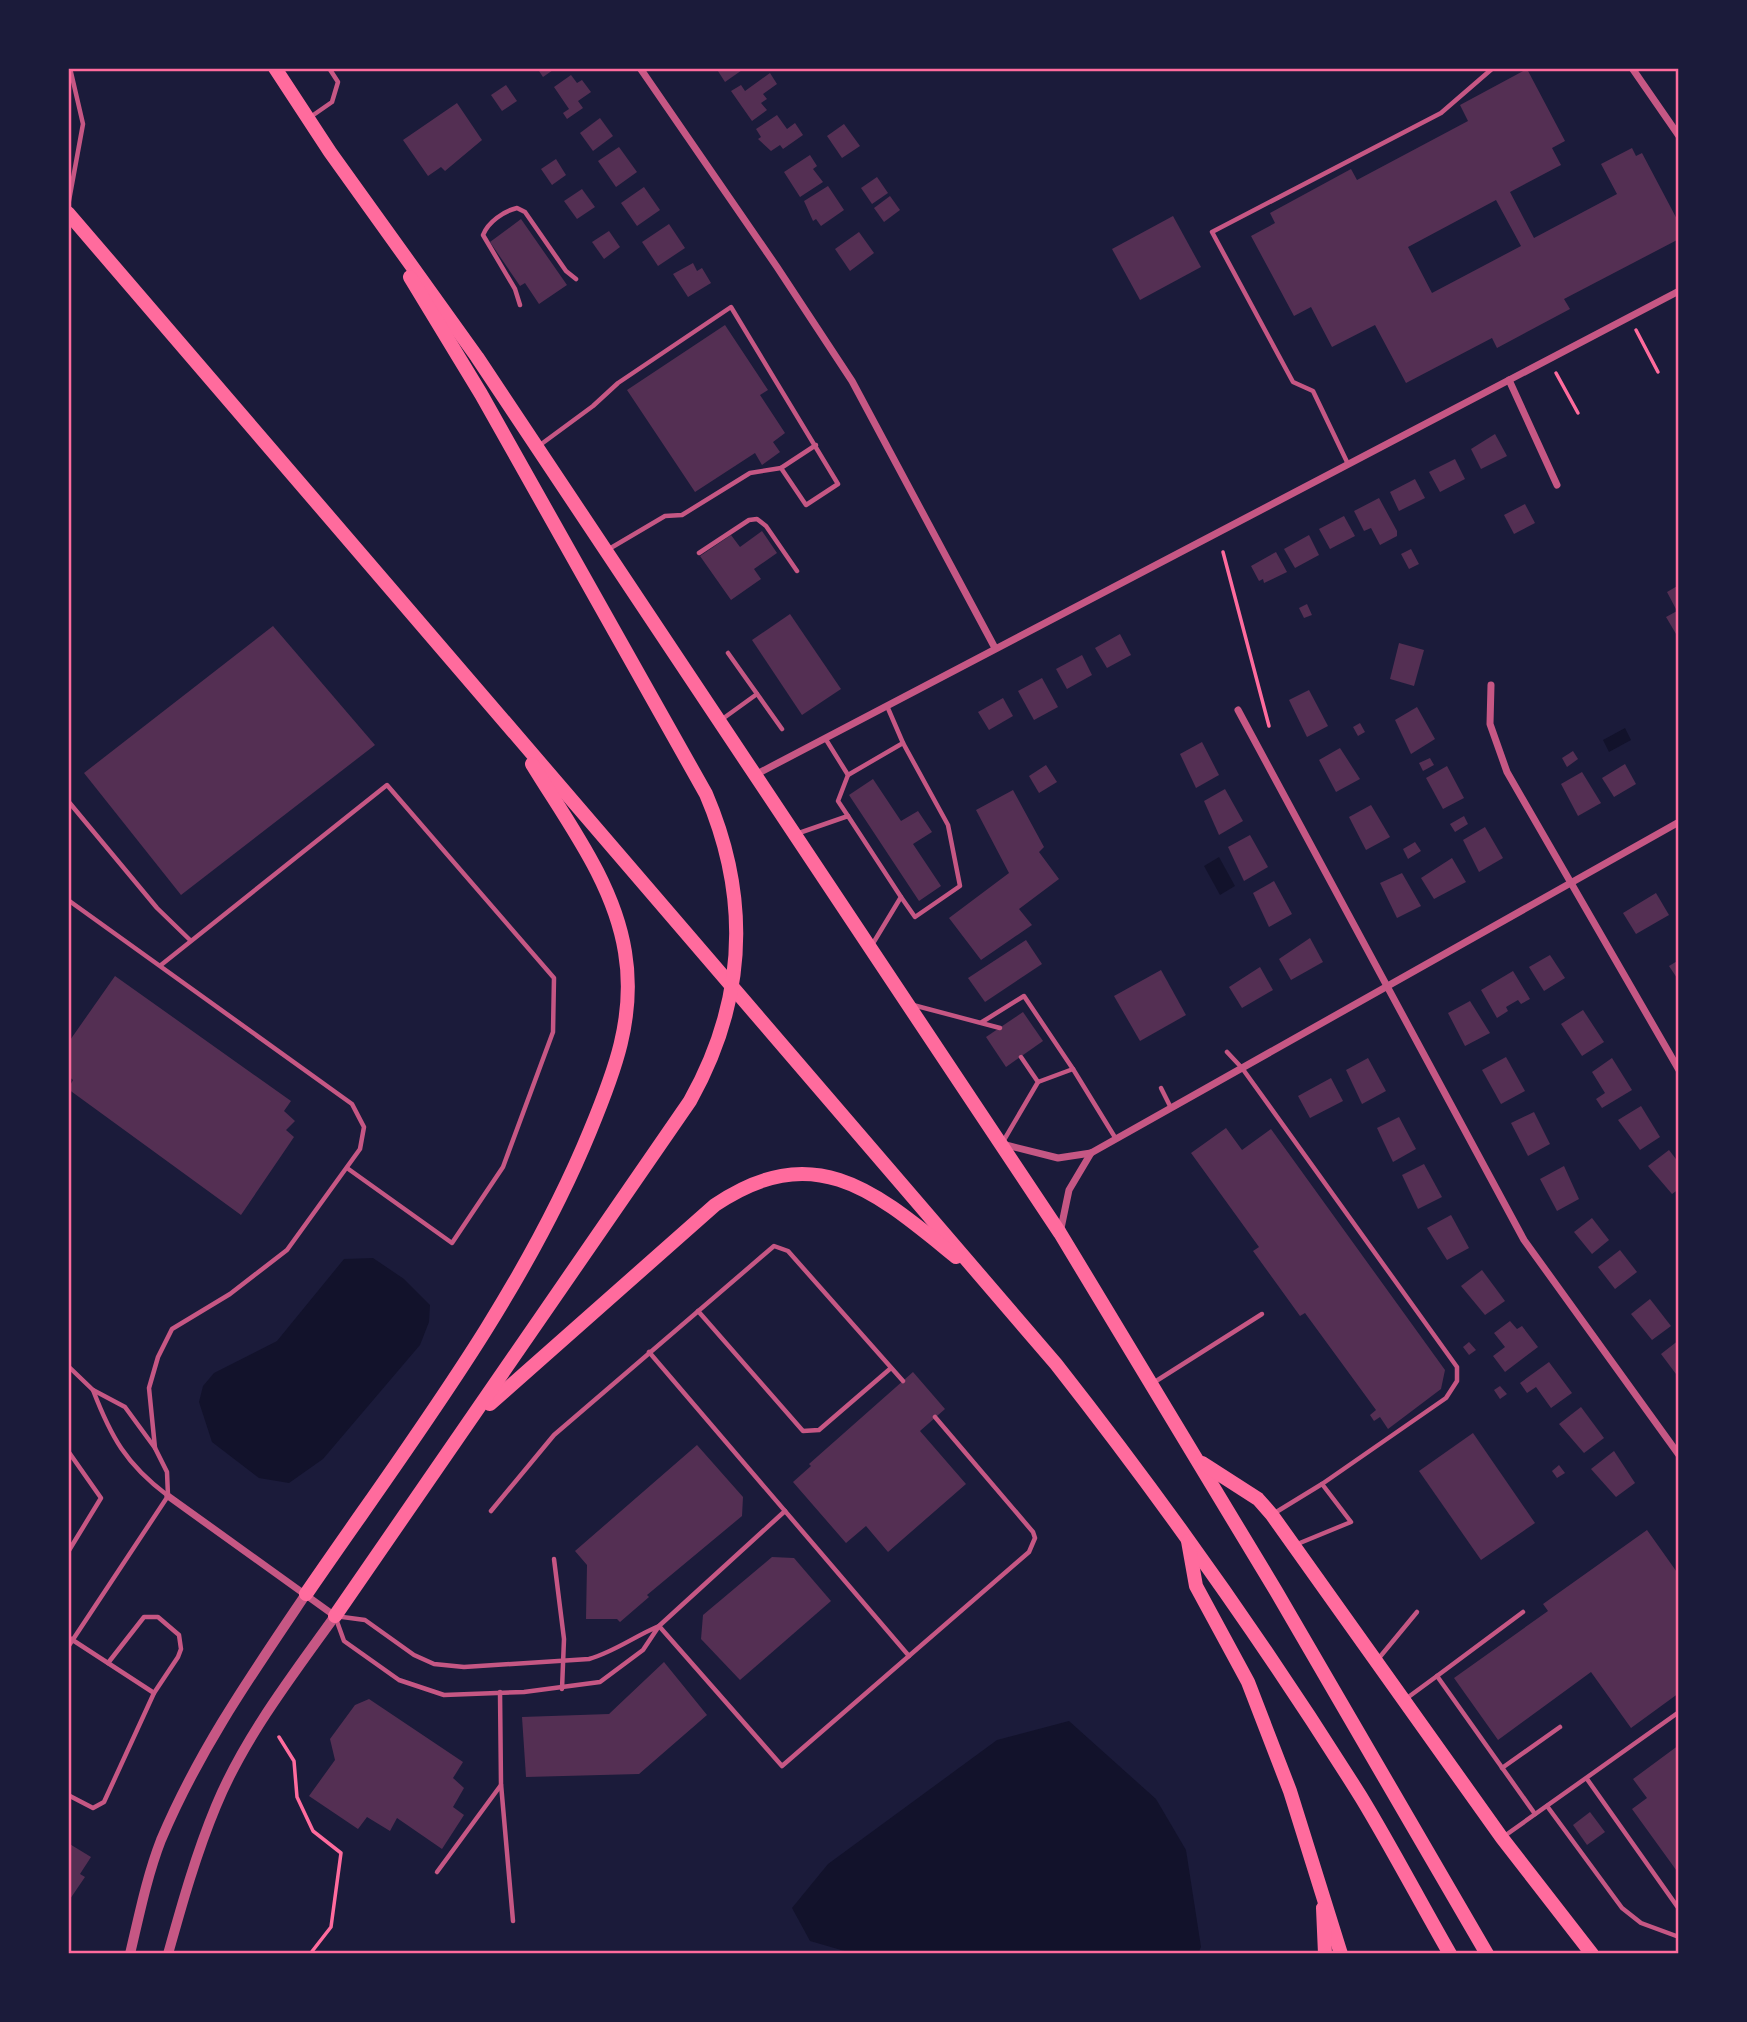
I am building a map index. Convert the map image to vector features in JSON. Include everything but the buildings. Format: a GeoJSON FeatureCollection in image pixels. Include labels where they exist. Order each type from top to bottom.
{"type":"FeatureCollection","features":[{"type":"Feature","properties":{"kind":"highway"},"geometry":{"type":"LineString","coordinates":[[275,68],[369,207],[462,335],[1060,1233],[1198,1460],[1487,1954]]}},
{"type":"Feature","properties":{"kind":"highway"},"geometry":{"type":"LineString","coordinates":[[335,1616],[702,1079],[726,1015],[737,955],[733,876],[723,834],[693,767],[481,394],[369,207]]}},
{"type":"Feature","properties":{"kind":"highway"},"geometry":{"type":"LineString","coordinates":[[68,213],[1064,1375],[1188,1536],[1362,1800],[1450,1954]]}},
{"type":"Feature","properties":{"kind":"highway"},"geometry":{"type":"LineString","coordinates":[[306,1594],[447,1391],[501,1306],[569,1182],[616,1067],[623,1039],[628,1009],[625,954],[615,908],[512,730]]}},
{"type":"Feature","properties":{"kind":"highway"},"geometry":{"type":"LineString","coordinates":[[468,1424],[548,1349],[715,1205],[740,1188],[768,1177],[825,1176],[853,1183],[890,1203],[983,1279]]}},
{"type":"Feature","properties":{"kind":"highway"},"geometry":{"type":"LineString","coordinates":[[1198,1460],[1258,1499],[1272,1515],[1502,1838],[1592,1954]]}},
{"type":"Feature","properties":{"kind":"highway"},"geometry":{"type":"LineString","coordinates":[[1188,1536],[1196,1586],[1230,1645],[1264,1720],[1310,1851],[1323,1903],[1336,1931],[1341,1954]]}},
{"type":"Feature","properties":{"kind":"highway"},"geometry":{"type":"LineString","coordinates":[[1323,1903],[1325,1954]]}},
{"type":"Feature","properties":{"kind":"street"},"geometry":{"type":"LineString","coordinates":[[640,68],[777,267],[852,382],[996,648]]}},
{"type":"Feature","properties":{"kind":"street"},"geometry":{"type":"LineString","coordinates":[[1632,68],[1679,136]]}},
{"type":"Feature","properties":{"kind":"street"},"geometry":{"type":"LineString","coordinates":[[754,775],[1679,291]]}},
{"type":"Feature","properties":{"kind":"street"},"geometry":{"type":"LineString","coordinates":[[1509,380],[1557,485]]}},
{"type":"Feature","properties":{"kind":"street"},"geometry":{"type":"LineString","coordinates":[[1491,685],[1490,724],[1507,772],[1679,1070]]}},
{"type":"Feature","properties":{"kind":"street"},"geometry":{"type":"LineString","coordinates":[[1238,710],[1524,1240],[1679,1455]]}},
{"type":"Feature","properties":{"kind":"street"},"geometry":{"type":"LineString","coordinates":[[1002,1144],[1058,1158],[1091,1153],[1679,822]]}},
{"type":"Feature","properties":{"kind":"street"},"geometry":{"type":"LineString","coordinates":[[1060,1233],[1069,1190],[1091,1153]]}},
{"type":"Feature","properties":{"kind":"street"},"geometry":{"type":"LineString","coordinates":[[167,1496],[335,1616],[270,1710],[217,1805],[187,1888],[168,1954]]}},
{"type":"Feature","properties":{"kind":"street"},"geometry":{"type":"LineString","coordinates":[[130,1954],[160,1842],[191,1774],[247,1677],[306,1594]]}},
{"type":"Feature","properties":{"kind":"lane"},"geometry":{"type":"LineString","coordinates":[[68,206],[83,124],[70,68]]}},
{"type":"Feature","properties":{"kind":"lane"},"geometry":{"type":"LineString","coordinates":[[309,118],[332,102],[338,82],[329,68]]}},
{"type":"Feature","properties":{"kind":"lane"},"geometry":{"type":"LineString","coordinates":[[1348,464],[1313,391],[1293,382],[1212,232],[1441,113],[1493,68]]}},
{"type":"Feature","properties":{"kind":"lane"},"geometry":{"type":"LineString","coordinates":[[520,305],[515,289],[483,235],[486,227],[509,210],[517,208],[525,212],[566,271],[576,279]]}},
{"type":"Feature","properties":{"kind":"lane"},"geometry":{"type":"LineString","coordinates":[[537,447],[593,406],[618,383],[731,307],[838,484],[806,505],[781,468]]}},
{"type":"Feature","properties":{"kind":"lane"},"geometry":{"type":"LineString","coordinates":[[605,551],[665,516],[682,515],[750,473],[781,468],[816,445]]}},
{"type":"Feature","properties":{"kind":"lane"},"geometry":{"type":"LineString","coordinates":[[699,553],[748,520],[757,519],[766,526],[797,571]]}},
{"type":"Feature","properties":{"kind":"lane"},"geometry":{"type":"LineString","coordinates":[[728,653],[782,729]]}},
{"type":"Feature","properties":{"kind":"lane"},"geometry":{"type":"LineString","coordinates":[[718,722],[758,694]]}},
{"type":"Feature","properties":{"kind":"lane"},"geometry":{"type":"LineString","coordinates":[[887,705],[903,743],[948,825],[960,886],[915,917],[838,800],[848,775],[903,743]]}},
{"type":"Feature","properties":{"kind":"lane"},"geometry":{"type":"LineString","coordinates":[[825,738],[848,775]]}},
{"type":"Feature","properties":{"kind":"lane"},"geometry":{"type":"LineString","coordinates":[[160,965],[387,785],[554,978],[553,1032],[503,1167],[452,1243],[346,1168]]}},
{"type":"Feature","properties":{"kind":"lane"},"geometry":{"type":"LineString","coordinates":[[68,801],[157,908],[190,940]]}},
{"type":"Feature","properties":{"kind":"lane"},"geometry":{"type":"LineString","coordinates":[[794,835],[848,816]]}},
{"type":"Feature","properties":{"kind":"lane"},"geometry":{"type":"LineString","coordinates":[[870,949],[901,897]]}},
{"type":"Feature","properties":{"kind":"lane"},"geometry":{"type":"LineString","coordinates":[[68,900],[352,1104],[364,1126],[360,1149],[287,1250],[230,1294],[172,1329],[158,1357],[149,1388],[155,1448]]}},
{"type":"Feature","properties":{"kind":"lane"},"geometry":{"type":"LineString","coordinates":[[982,1022],[1024,996],[1116,1139]]}},
{"type":"Feature","properties":{"kind":"lane"},"geometry":{"type":"LineString","coordinates":[[906,1004],[1000,1028]]}},
{"type":"Feature","properties":{"kind":"lane"},"geometry":{"type":"LineString","coordinates":[[1227,1052],[1242,1068],[1457,1367],[1457,1381],[1446,1398],[1322,1485],[1272,1515]]}},
{"type":"Feature","properties":{"kind":"lane"},"geometry":{"type":"LineString","coordinates":[[1021,1057],[1038,1082]]}},
{"type":"Feature","properties":{"kind":"lane"},"geometry":{"type":"LineString","coordinates":[[1002,1144],[1038,1082],[1073,1069]]}},
{"type":"Feature","properties":{"kind":"lane"},"geometry":{"type":"LineString","coordinates":[[1161,1088],[1171,1108]]}},
{"type":"Feature","properties":{"kind":"lane"},"geometry":{"type":"LineString","coordinates":[[491,1511],[554,1435],[768,1250],[778,1246],[788,1251],[903,1381]]}},
{"type":"Feature","properties":{"kind":"lane"},"geometry":{"type":"LineString","coordinates":[[698,1311],[803,1432],[820,1430],[891,1368]]}},
{"type":"Feature","properties":{"kind":"lane"},"geometry":{"type":"LineString","coordinates":[[1152,1384],[1262,1314]]}},
{"type":"Feature","properties":{"kind":"lane"},"geometry":{"type":"LineString","coordinates":[[649,1352],[909,1656]]}},
{"type":"Feature","properties":{"kind":"lane"},"geometry":{"type":"LineString","coordinates":[[68,1366],[93,1390],[125,1407],[155,1448],[167,1472],[167,1496],[70,1638],[68,1647]]}},
{"type":"Feature","properties":{"kind":"lane"},"geometry":{"type":"LineString","coordinates":[[93,1390],[108,1430],[139,1475],[167,1496]]}},
{"type":"Feature","properties":{"kind":"lane"},"geometry":{"type":"LineString","coordinates":[[659,1626],[782,1766],[1029,1552],[1035,1538],[1027,1524],[935,1418]]}},
{"type":"Feature","properties":{"kind":"lane"},"geometry":{"type":"LineString","coordinates":[[68,1451],[101,1498],[68,1552]]}},
{"type":"Feature","properties":{"kind":"lane"},"geometry":{"type":"LineString","coordinates":[[1295,1545],[1351,1522],[1322,1485]]}},
{"type":"Feature","properties":{"kind":"lane"},"geometry":{"type":"LineString","coordinates":[[659,1626],[628,1639],[608,1653],[563,1662],[464,1667],[434,1664],[414,1656],[365,1620],[335,1616],[344,1641],[399,1679],[417,1688],[444,1695],[562,1689],[600,1682],[643,1650],[659,1626],[785,1511]]}},
{"type":"Feature","properties":{"kind":"lane"},"geometry":{"type":"LineString","coordinates":[[554,1559],[564,1639],[562,1689]]}},
{"type":"Feature","properties":{"kind":"lane"},"geometry":{"type":"LineString","coordinates":[[1376,1661],[1417,1612]]}},
{"type":"Feature","properties":{"kind":"lane"},"geometry":{"type":"LineString","coordinates":[[1404,1701],[1522,1612]]}},
{"type":"Feature","properties":{"kind":"lane"},"geometry":{"type":"LineString","coordinates":[[68,1795],[93,1808],[104,1802],[154,1693],[181,1649],[179,1635],[158,1617],[148,1616],[138,1621],[108,1663]]}},
{"type":"Feature","properties":{"kind":"lane"},"geometry":{"type":"LineString","coordinates":[[70,1638],[154,1693]]}},
{"type":"Feature","properties":{"kind":"lane"},"geometry":{"type":"LineString","coordinates":[[1437,1676],[1535,1814]]}},
{"type":"Feature","properties":{"kind":"lane"},"geometry":{"type":"LineString","coordinates":[[500,1692],[502,1784],[513,1922]]}},
{"type":"Feature","properties":{"kind":"lane"},"geometry":{"type":"LineString","coordinates":[[1502,1838],[1679,1712]]}},
{"type":"Feature","properties":{"kind":"lane"},"geometry":{"type":"LineString","coordinates":[[1502,1768],[1560,1727]]}},
{"type":"Feature","properties":{"kind":"lane"},"geometry":{"type":"LineString","coordinates":[[1587,1779],[1679,1909]]}},
{"type":"Feature","properties":{"kind":"lane"},"geometry":{"type":"LineString","coordinates":[[437,1872],[502,1784]]}},
{"type":"Feature","properties":{"kind":"lane"},"geometry":{"type":"LineString","coordinates":[[1547,1806],[1622,1908],[1641,1923],[1679,1937]]}},
{"type":"Feature","properties":{"kind":"path"},"geometry":{"type":"LineString","coordinates":[[1636,331],[1658,372]]}},
{"type":"Feature","properties":{"kind":"path"},"geometry":{"type":"LineString","coordinates":[[1556,373],[1578,413]]}},
{"type":"Feature","properties":{"kind":"path"},"geometry":{"type":"LineString","coordinates":[[1223,552],[1269,726]]}},
{"type":"Feature","properties":{"kind":"path"},"geometry":{"type":"LineString","coordinates":[[279,1737],[294,1761],[297,1797],[313,1831],[341,1853],[331,1927],[310,1954]]}},
{"type":"Feature","properties":{"kind":"shaded area"},"geometry":{"type":"Polygon","coordinates":[[[1625,728],[1631,740],[1609,752],[1603,740],[1625,728]]]}},
{"type":"Feature","properties":{"kind":"shaded area"},"geometry":{"type":"Polygon","coordinates":[[[1219,857],[1235,886],[1220,895],[1204,866],[1219,857]]]}},
{"type":"Feature","properties":{"kind":"shaded area"},"geometry":{"type":"Polygon","coordinates":[[[373,1258],[404,1279],[430,1305],[429,1322],[420,1345],[323,1459],[289,1483],[259,1478],[212,1442],[199,1402],[203,1386],[214,1373],[277,1341],[344,1259],[373,1258]]]}},
{"type":"Feature","properties":{"kind":"shaded area"},"geometry":{"type":"Polygon","coordinates":[[[1069,1721],[1156,1799],[1186,1850],[1201,1947],[1198,1954],[855,1954],[810,1941],[792,1908],[828,1864],[997,1740],[1069,1721]]]}}]}
